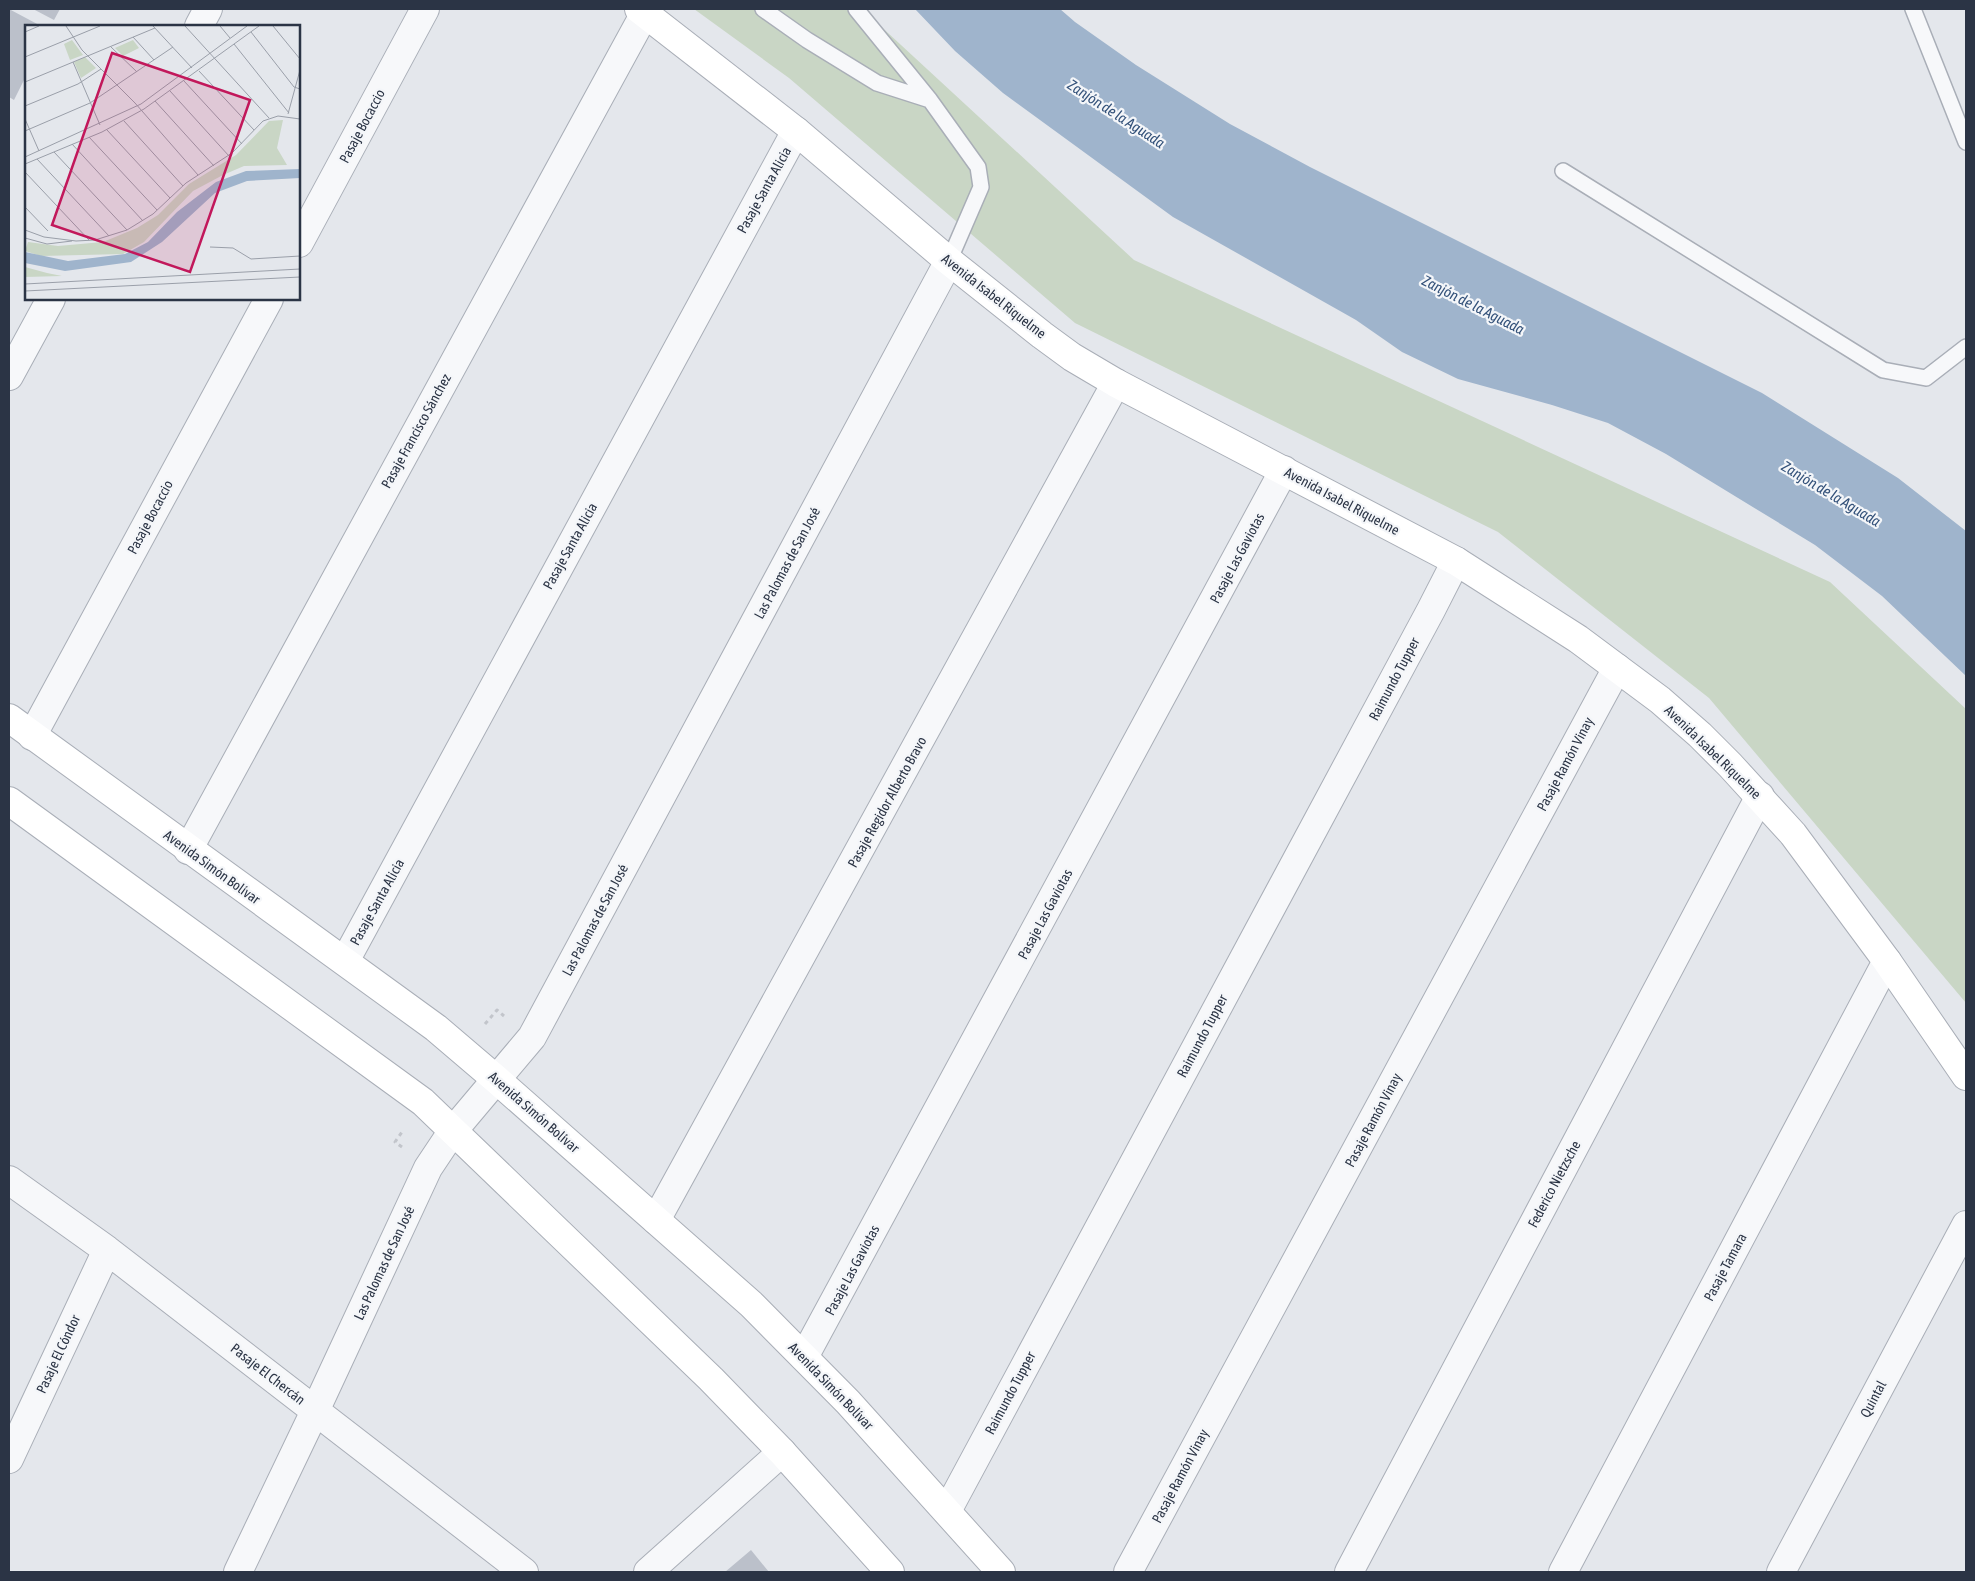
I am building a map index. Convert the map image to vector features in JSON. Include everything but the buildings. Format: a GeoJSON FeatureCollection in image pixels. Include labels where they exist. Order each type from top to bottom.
{"type":"FeatureCollection","features":[{"type":"Feature","properties":{"kind":"main road","name":"Avenida Isabel Riquelme"},"geometry":{"type":"LineString","coordinates":[[642,11],[796,132],[950,261],[1072,357],[1116,383],[1456,561],[1578,639],[1660,700],[1700,735],[1760,796],[1793,834],[1887,961],[1966,1076]]}},
{"type":"Feature","properties":{"kind":"main road","name":"Avenida Simón Bolívar"},"geometry":{"type":"LineString","coordinates":[[9,718],[188,850],[436,1028],[497,1080],[751,1304],[804,1357],[1001,1572]]}},
{"type":"Feature","properties":{"kind":"main road"},"geometry":{"type":"LineString","coordinates":[[9,801],[423,1102],[711,1380],[782,1452],[890,1572]]}},
{"type":"Feature","properties":{"kind":"street"},"geometry":{"type":"LineString","coordinates":[[200,25],[208,9]]}},
{"type":"Feature","properties":{"kind":"street","name":"Pasaje Bocaccio"},"geometry":{"type":"LineString","coordinates":[[300,241],[425,9]]}},
{"type":"Feature","properties":{"kind":"street","name":"Pasaje Francisco Sánchez"},"geometry":{"type":"LineString","coordinates":[[188,850],[642,11]]}},
{"type":"Feature","properties":{"kind":"street","name":"Pasaje Santa Alicia"},"geometry":{"type":"LineString","coordinates":[[344,961],[796,132]]}},
{"type":"Feature","properties":{"kind":"street","name":"Las Palomas de San José"},"geometry":{"type":"LineString","coordinates":[[238,1572],[428,1168],[452,1132],[532,1037],[950,261]]}},
{"type":"Feature","properties":{"kind":"street"},"geometry":{"type":"LineString","coordinates":[[9,376],[50,300]]}},
{"type":"Feature","properties":{"kind":"street","name":"Pasaje Bocaccio"},"geometry":{"type":"LineString","coordinates":[[32,736],[267,300]]}},
{"type":"Feature","properties":{"kind":"street","name":"Pasaje Regidor Alberto Bravo"},"geometry":{"type":"LineString","coordinates":[[656,1220],[1116,383]]}},
{"type":"Feature","properties":{"kind":"street","name":"Pasaje Las Gaviotas"},"geometry":{"type":"LineString","coordinates":[[804,1357],[1284,470]]}},
{"type":"Feature","properties":{"kind":"street","name":"Raimundo Tupper"},"geometry":{"type":"LineString","coordinates":[[946,1511],[1456,561]]}},
{"type":"Feature","properties":{"kind":"street","name":"Pasaje Ramón Vinay"},"geometry":{"type":"LineString","coordinates":[[1128,1572],[1617,668]]}},
{"type":"Feature","properties":{"kind":"street","name":"Federico Nietzsche"},"geometry":{"type":"LineString","coordinates":[[1349,1572],[1760,796]]}},
{"type":"Feature","properties":{"kind":"street","name":"Pasaje Tamara"},"geometry":{"type":"LineString","coordinates":[[1563,1572],[1887,961]]}},
{"type":"Feature","properties":{"kind":"street","name":"Pasaje El Chercán"},"geometry":{"type":"LineString","coordinates":[[9,1180],[107,1250],[524,1572]]}},
{"type":"Feature","properties":{"kind":"street","name":"Quintal"},"geometry":{"type":"LineString","coordinates":[[1780,1572],[1966,1225]]}},
{"type":"Feature","properties":{"kind":"street","name":"Pasaje El Cóndor"},"geometry":{"type":"LineString","coordinates":[[9,1459],[107,1250]]}},
{"type":"Feature","properties":{"kind":"street"},"geometry":{"type":"LineString","coordinates":[[648,1572],[782,1452]]}},
{"type":"Feature","properties":{"kind":"lane"},"geometry":{"type":"LineString","coordinates":[[763,9],[808,40],[878,83],[930,100]]}},
{"type":"Feature","properties":{"kind":"lane"},"geometry":{"type":"LineString","coordinates":[[856,9],[930,100],[978,167],[981,187],[950,261]]}},
{"type":"Feature","properties":{"kind":"lane"},"geometry":{"type":"LineString","coordinates":[[1913,9],[1966,142]]}},
{"type":"Feature","properties":{"kind":"lane"},"geometry":{"type":"LineString","coordinates":[[1563,171],[1883,370],[1926,378],[1966,348]]}},
{"type":"Feature","properties":{"kind":"green space"},"geometry":{"type":"Polygon","coordinates":[[[694,9],[862,9],[1134,260],[1830,582],[1966,709],[1966,1003],[1709,698],[1498,532],[1075,323],[789,78],[694,9]]]}},
{"type":"Feature","properties":{"kind":"water","name":"Zanjón de la Aguada"},"geometry":{"type":"Polygon","coordinates":[[[915,9],[1060,9],[1075,22],[1136,65],[1230,124],[1310,167],[1762,393],[1898,478],[1966,531],[1966,676],[1882,596],[1815,545],[1666,454],[1608,423],[1552,405],[1458,379],[1402,352],[1356,320],[1173,217],[1003,93],[955,51],[915,9]]]}}]}
